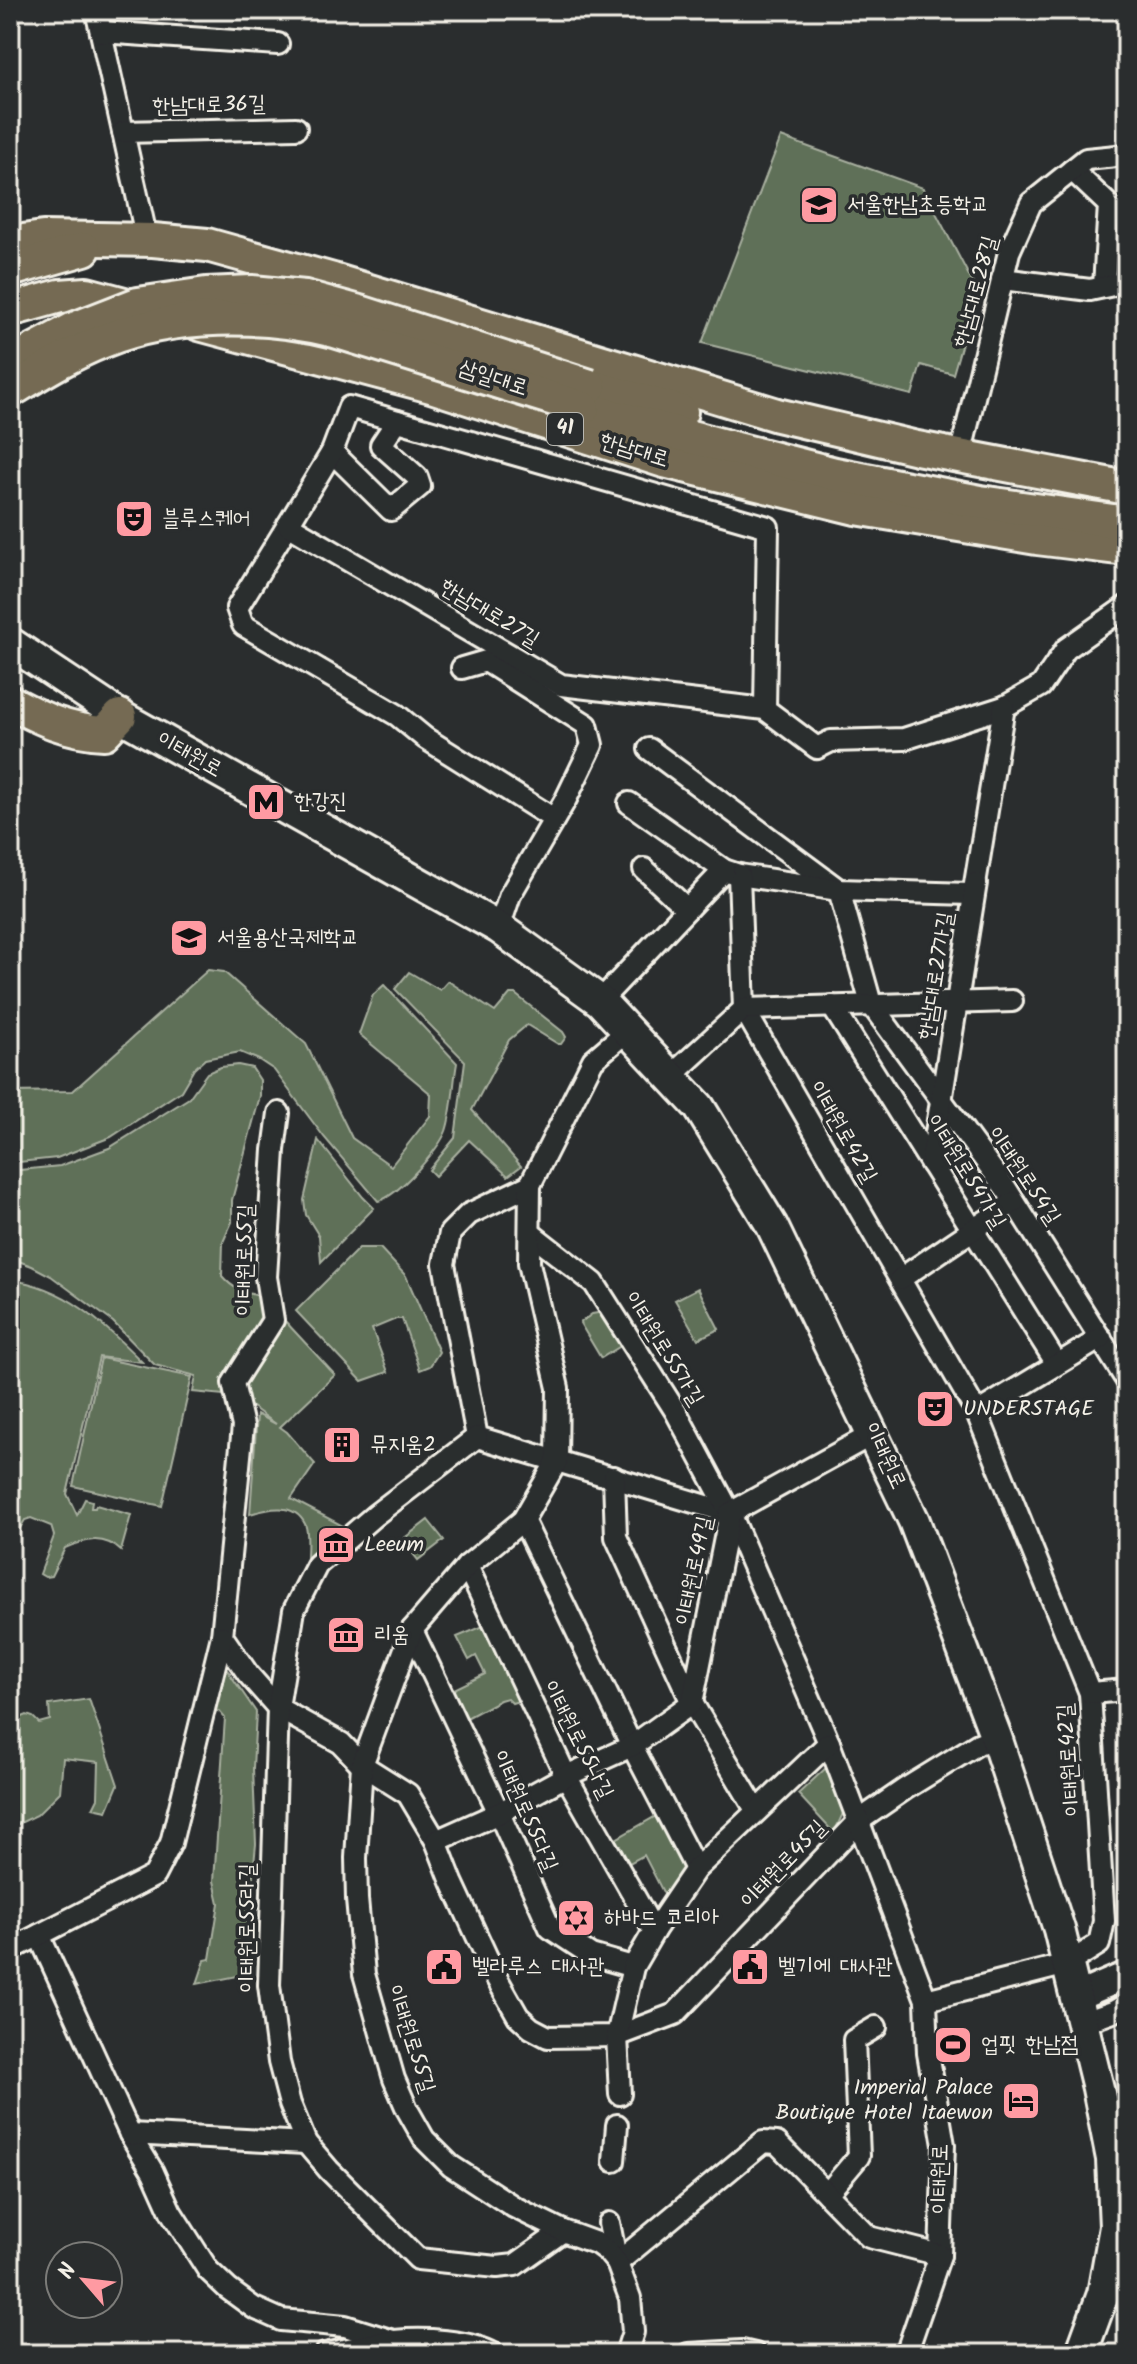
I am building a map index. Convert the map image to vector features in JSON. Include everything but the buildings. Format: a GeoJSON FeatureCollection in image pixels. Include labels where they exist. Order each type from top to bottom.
{"type":"FeatureCollection","features":[{"type":"Feature","properties":{"kind":"main road"},"geometry":{"type":"LineString","coordinates":[[10,243],[43,238],[147,240],[207,245],[333,280],[777,415],[1127,490]]}},
{"type":"Feature","properties":{"kind":"main road"},"geometry":{"type":"LineString","coordinates":[[10,270],[113,239]]}},
{"type":"Feature","properties":{"kind":"main road","name":"삼일대로"},"geometry":{"type":"LineString","coordinates":[[10,363],[74,329],[138,304],[206,294],[252,292],[305,297],[363,313],[717,444],[835,474],[980,502],[1127,523]]}},
{"type":"Feature","properties":{"kind":"main road","name":"한남대로"},"geometry":{"type":"LineString","coordinates":[[10,310],[60,296],[87,294],[431,386],[664,461],[856,508],[1005,533],[1127,549]]}},
{"type":"Feature","properties":{"kind":"main road","name":"삼일대로"},"geometry":{"type":"LineString","coordinates":[[10,391],[104,340],[186,322],[255,318],[306,324],[586,397],[704,418],[833,451],[979,481],[1069,494],[1127,490]]}},
{"type":"Feature","properties":{"kind":"main road","name":"이태원로"},"geometry":{"type":"LineString","coordinates":[[10,643],[120,716],[499,928],[600,1001],[699,1107],[772,1226],[914,1521],[996,1737],[1055,1915],[1112,2159],[1115,2227],[1103,2294],[1081,2354]]}},
{"type":"Feature","properties":{"kind":"main road"},"geometry":{"type":"LineString","coordinates":[[10,702],[46,721],[89,732],[104,733],[120,716]]}},
{"type":"Feature","properties":{"kind":"street","name":"한남대로36길"},"geometry":{"type":"LineString","coordinates":[[96,10],[147,240]]}},
{"type":"Feature","properties":{"kind":"street"},"geometry":{"type":"LineString","coordinates":[[101,32],[278,44]]}},
{"type":"Feature","properties":{"kind":"street","name":"한남대로36길"},"geometry":{"type":"LineString","coordinates":[[123,132],[296,128]]}},
{"type":"Feature","properties":{"kind":"street","name":"한남대로28길"},"geometry":{"type":"LineString","coordinates":[[960,456],[1009,252],[1031,203],[1086,159],[1127,155]]}},
{"type":"Feature","properties":{"kind":"street"},"geometry":{"type":"LineString","coordinates":[[1072,170],[1118,204],[1104,286]]}},
{"type":"Feature","properties":{"kind":"street"},"geometry":{"type":"LineString","coordinates":[[1002,279],[1090,290],[1127,282]]}},
{"type":"Feature","properties":{"kind":"street"},"geometry":{"type":"LineString","coordinates":[[554,819],[425,738],[397,715],[243,625],[237,608],[332,452],[349,407],[768,527],[765,709],[817,748],[831,741],[904,739],[1004,707],[1041,686],[1066,649],[1127,606]]}},
{"type":"Feature","properties":{"kind":"street"},"geometry":{"type":"LineString","coordinates":[[332,452],[391,510],[420,486],[417,477],[381,445],[397,421]]}},
{"type":"Feature","properties":{"kind":"street","name":"한남대로27길"},"geometry":{"type":"LineString","coordinates":[[288,525],[561,685],[765,709]]}},
{"type":"Feature","properties":{"kind":"street"},"geometry":{"type":"LineString","coordinates":[[462,668],[486,661],[587,725],[592,745],[510,895],[499,928]]}},
{"type":"Feature","properties":{"kind":"street","name":"한남대로27가길"},"geometry":{"type":"LineString","coordinates":[[931,1164],[1004,707]]}},
{"type":"Feature","properties":{"kind":"street"},"geometry":{"type":"LineString","coordinates":[[649,749],[839,890],[871,1004]]}},
{"type":"Feature","properties":{"kind":"street","name":"한남대로27가길"},"geometry":{"type":"LineString","coordinates":[[629,803],[732,872],[839,890],[970,894],[974,890],[990,796]]}},
{"type":"Feature","properties":{"kind":"street"},"geometry":{"type":"LineString","coordinates":[[644,869],[687,909]]}},
{"type":"Feature","properties":{"kind":"street"},"geometry":{"type":"LineString","coordinates":[[600,1001],[687,909],[732,872]]}},
{"type":"Feature","properties":{"kind":"street"},"geometry":{"type":"LineString","coordinates":[[732,872],[744,1009]]}},
{"type":"Feature","properties":{"kind":"street"},"geometry":{"type":"LineString","coordinates":[[671,1076],[744,1009],[1012,1001]]}},
{"type":"Feature","properties":{"kind":"street","name":"이태원로54길"},"geometry":{"type":"LineString","coordinates":[[871,1004],[1014,1202],[1127,1381]]}},
{"type":"Feature","properties":{"kind":"street","name":"이태원로54가길"},"geometry":{"type":"LineString","coordinates":[[832,1006],[1057,1364]]}},
{"type":"Feature","properties":{"kind":"street","name":"이태원로42길"},"geometry":{"type":"LineString","coordinates":[[744,1009],[977,1413],[1090,1693],[1104,1921],[1099,1944],[1067,1964]]}},
{"type":"Feature","properties":{"kind":"street","name":"이태원로55길"},"geometry":{"type":"LineString","coordinates":[[617,2263],[596,2243],[514,2207],[451,2166],[424,2139],[394,2079],[364,1974],[358,1914],[356,1832],[362,1765],[412,1630],[467,1566],[523,1520],[557,1461],[558,1388],[529,1263],[530,1185],[593,1060],[627,1031]]}},
{"type":"Feature","properties":{"kind":"street","name":"이태원로55길"},"geometry":{"type":"LineString","coordinates":[[10,1950],[154,1876],[171,1843],[222,1636],[243,1426],[233,1383],[273,1320],[266,1277],[279,1113]]}},
{"type":"Feature","properties":{"kind":"street"},"geometry":{"type":"LineString","coordinates":[[477,1437],[444,1264],[450,1233],[469,1214],[530,1185]]}},
{"type":"Feature","properties":{"kind":"street"},"geometry":{"type":"LineString","coordinates":[[900,1279],[1014,1202]]}},
{"type":"Feature","properties":{"kind":"street","name":"이태원로55가길"},"geometry":{"type":"LineString","coordinates":[[530,1233],[594,1283],[676,1412],[730,1513],[860,1820]]}},
{"type":"Feature","properties":{"kind":"street"},"geometry":{"type":"LineString","coordinates":[[977,1413],[1101,1338]]}},
{"type":"Feature","properties":{"kind":"street","name":"이태원로49길"},"geometry":{"type":"LineString","coordinates":[[692,1703],[730,1513],[873,1434]]}},
{"type":"Feature","properties":{"kind":"street"},"geometry":{"type":"LineString","coordinates":[[477,1437],[730,1513]]}},
{"type":"Feature","properties":{"kind":"street"},"geometry":{"type":"LineString","coordinates":[[278,1708],[294,1610],[317,1565],[375,1515],[477,1437]]}},
{"type":"Feature","properties":{"kind":"street","name":"이태원로49길"},"geometry":{"type":"LineString","coordinates":[[614,1477],[616,1537],[692,1703],[756,1810]]}},
{"type":"Feature","properties":{"kind":"street"},"geometry":{"type":"LineString","coordinates":[[523,1520],[632,1746],[696,1869]]}},
{"type":"Feature","properties":{"kind":"street","name":"이태원로55나길"},"geometry":{"type":"LineString","coordinates":[[467,1566],[566,1776],[654,1931]]}},
{"type":"Feature","properties":{"kind":"street","name":"이태원로55다길"},"geometry":{"type":"LineString","coordinates":[[412,1630],[550,1928],[591,1955],[633,1967]]}},
{"type":"Feature","properties":{"kind":"street"},"geometry":{"type":"LineString","coordinates":[[222,1636],[248,1674],[278,1708],[341,1743],[362,1765]]}},
{"type":"Feature","properties":{"kind":"street"},"geometry":{"type":"LineString","coordinates":[[1090,1693],[1127,1690]]}},
{"type":"Feature","properties":{"kind":"street"},"geometry":{"type":"LineString","coordinates":[[436,1841],[632,1746],[692,1703]]}},
{"type":"Feature","properties":{"kind":"street","name":"이태원로55라길"},"geometry":{"type":"LineString","coordinates":[[278,1708],[269,1985],[279,2062],[290,2104],[306,2143],[418,2259],[497,2267],[515,2265],[563,2231]]}},
{"type":"Feature","properties":{"kind":"street","name":"이태원로45길"},"geometry":{"type":"LineString","coordinates":[[362,1765],[408,1794],[436,1841],[496,1977],[518,2016],[548,2037],[617,2036],[675,2014],[860,1820],[978,1744],[996,1737]]}},
{"type":"Feature","properties":{"kind":"street"},"geometry":{"type":"LineString","coordinates":[[620,2094],[617,2036],[633,1967],[654,1931],[696,1869],[829,1743]]}},
{"type":"Feature","properties":{"kind":"street","name":"이태원로"},"geometry":{"type":"LineString","coordinates":[[860,1820],[926,2000],[928,2053],[944,2145],[940,2255],[906,2354]]}},
{"type":"Feature","properties":{"kind":"street"},"geometry":{"type":"LineString","coordinates":[[39,1935],[130,2134],[153,2172],[171,2212],[208,2270],[254,2308],[281,2320],[345,2326],[393,2341]]}},
{"type":"Feature","properties":{"kind":"street"},"geometry":{"type":"LineString","coordinates":[[926,2000],[1067,1964]]}},
{"type":"Feature","properties":{"kind":"street"},"geometry":{"type":"LineString","coordinates":[[1079,2010],[1127,1975]]}},
{"type":"Feature","properties":{"kind":"street"},"geometry":{"type":"LineString","coordinates":[[1079,2010],[1113,2012],[1127,2004]]}},
{"type":"Feature","properties":{"kind":"street"},"geometry":{"type":"LineString","coordinates":[[827,2194],[859,2156],[854,2040],[876,2027]]}},
{"type":"Feature","properties":{"kind":"street"},"geometry":{"type":"LineString","coordinates":[[614,2161],[617,2125]]}},
{"type":"Feature","properties":{"kind":"street"},"geometry":{"type":"LineString","coordinates":[[130,2134],[306,2143]]}},
{"type":"Feature","properties":{"kind":"street"},"geometry":{"type":"LineString","coordinates":[[617,2263],[763,2142],[777,2143],[869,2237],[940,2255]]}},
{"type":"Feature","properties":{"kind":"street"},"geometry":{"type":"LineString","coordinates":[[609,2223],[617,2263],[630,2298],[633,2332],[626,2354]]}},
{"type":"Feature","properties":{"kind":"street"},"geometry":{"type":"LineString","coordinates":[[325,2354],[393,2341],[445,2342],[481,2347],[494,2354]]}},
{"type":"Feature","properties":{"kind":"street"},"geometry":{"type":"LineString","coordinates":[[688,2354],[742,2351],[755,2354]]}},
{"type":"Feature","properties":{"kind":"green space"},"geometry":{"type":"Polygon","coordinates":[[[781,137],[923,188],[977,291],[953,374],[921,365],[912,395],[702,343],[781,137]]]}},
{"type":"Feature","properties":{"kind":"green space"},"geometry":{"type":"Polygon","coordinates":[[[208,970],[224,972],[306,1044],[352,1138],[391,1166],[430,1116],[431,1094],[359,1034],[373,995],[384,985],[457,1063],[446,1131],[426,1160],[396,1191],[378,1201],[324,1137],[274,1070],[240,1052],[205,1059],[194,1069],[181,1091],[111,1137],[57,1158],[10,1163],[10,1092],[73,1091],[208,970]]]}},
{"type":"Feature","properties":{"kind":"green space"},"geometry":{"type":"Polygon","coordinates":[[[409,972],[440,990],[448,981],[495,1012],[510,994],[515,994],[566,1037],[558,1044],[527,1025],[509,1040],[472,1110],[521,1166],[508,1176],[469,1140],[435,1176],[429,1170],[455,1138],[465,1061],[395,989],[409,972]]]}},
{"type":"Feature","properties":{"kind":"green space"},"geometry":{"type":"Polygon","coordinates":[[[238,1065],[252,1068],[260,1080],[260,1096],[232,1200],[232,1222],[223,1242],[222,1276],[239,1290],[260,1296],[268,1321],[224,1395],[193,1392],[196,1376],[155,1365],[113,1322],[51,1276],[10,1258],[10,1171],[60,1166],[109,1148],[189,1098],[207,1073],[238,1065]]]}},
{"type":"Feature","properties":{"kind":"green space"},"geometry":{"type":"Polygon","coordinates":[[[318,1140],[374,1208],[321,1262],[319,1236],[306,1215],[304,1200],[318,1140]]]}},
{"type":"Feature","properties":{"kind":"green space"},"geometry":{"type":"Polygon","coordinates":[[[359,1248],[380,1248],[406,1276],[439,1352],[430,1366],[420,1370],[402,1319],[396,1319],[372,1329],[388,1372],[362,1381],[296,1311],[359,1248]]]}},
{"type":"Feature","properties":{"kind":"green space"},"geometry":{"type":"Polygon","coordinates":[[[10,1280],[48,1290],[66,1299],[98,1321],[142,1362],[99,1357],[67,1494],[77,1515],[85,1499],[92,1501],[91,1508],[96,1505],[131,1515],[121,1551],[101,1540],[72,1545],[65,1548],[51,1576],[45,1577],[40,1574],[54,1536],[51,1526],[31,1518],[25,1520],[15,1536],[10,1536],[10,1280]]]}},
{"type":"Feature","properties":{"kind":"green space"},"geometry":{"type":"Polygon","coordinates":[[[698,1288],[719,1329],[698,1339],[675,1300],[698,1288]]]}},
{"type":"Feature","properties":{"kind":"green space"},"geometry":{"type":"Polygon","coordinates":[[[603,1312],[624,1344],[601,1358],[580,1323],[592,1314],[603,1312]]]}},
{"type":"Feature","properties":{"kind":"green space"},"geometry":{"type":"Polygon","coordinates":[[[285,1321],[335,1375],[280,1427],[315,1464],[291,1499],[347,1528],[335,1541],[327,1538],[307,1558],[305,1524],[294,1512],[280,1508],[250,1514],[257,1414],[276,1424],[248,1404],[243,1386],[285,1321]]]}},
{"type":"Feature","properties":{"kind":"green space"},"geometry":{"type":"Polygon","coordinates":[[[101,1358],[192,1377],[162,1506],[73,1486],[101,1358]]]}},
{"type":"Feature","properties":{"kind":"green space"},"geometry":{"type":"Polygon","coordinates":[[[428,1520],[444,1540],[418,1560],[402,1540],[428,1520]]]}},
{"type":"Feature","properties":{"kind":"green space"},"geometry":{"type":"Polygon","coordinates":[[[486,1625],[522,1700],[512,1703],[507,1698],[500,1700],[461,1721],[448,1692],[485,1674],[476,1656],[469,1660],[457,1637],[486,1625]]]}},
{"type":"Feature","properties":{"kind":"green space"},"geometry":{"type":"Polygon","coordinates":[[[221,1661],[256,1712],[253,1768],[256,1844],[243,1975],[197,1984],[205,1960],[210,1959],[219,1903],[214,1881],[225,1718],[219,1711],[209,1712],[221,1661]]]}},
{"type":"Feature","properties":{"kind":"green space"},"geometry":{"type":"Polygon","coordinates":[[[89,1699],[118,1785],[107,1811],[93,1808],[98,1798],[99,1762],[63,1758],[60,1792],[37,1815],[16,1825],[10,1815],[10,1722],[27,1715],[39,1723],[50,1720],[49,1705],[89,1699]]]}},
{"type":"Feature","properties":{"kind":"green space"},"geometry":{"type":"Polygon","coordinates":[[[827,1767],[833,1773],[845,1809],[834,1833],[798,1794],[827,1767]]]}},
{"type":"Feature","properties":{"kind":"green space"},"geometry":{"type":"Polygon","coordinates":[[[658,1815],[688,1871],[666,1898],[644,1855],[622,1867],[609,1843],[658,1815]]]}},
{"type":"Feature","properties":{"kind":"place","name":"서울한남초등학교"},"geometry":{"type":"Point","coordinates":[819,205]}},
{"type":"Feature","properties":{"kind":"place","name":"블루스퀘어"},"geometry":{"type":"Point","coordinates":[134,519]}},
{"type":"Feature","properties":{"kind":"place","name":"한강진"},"geometry":{"type":"Point","coordinates":[266,802]}},
{"type":"Feature","properties":{"kind":"place","name":"서울용산국제학교"},"geometry":{"type":"Point","coordinates":[189,938]}},
{"type":"Feature","properties":{"kind":"place","name":"UNDERSTAGE"},"geometry":{"type":"Point","coordinates":[935,1409]}},
{"type":"Feature","properties":{"kind":"place","name":"뮤지움2"},"geometry":{"type":"Point","coordinates":[342,1445]}},
{"type":"Feature","properties":{"kind":"place","name":"Leeum"},"geometry":{"type":"Point","coordinates":[336,1545]}},
{"type":"Feature","properties":{"kind":"place","name":"리움"},"geometry":{"type":"Point","coordinates":[346,1635]}},
{"type":"Feature","properties":{"kind":"place","name":"하바드 코리아"},"geometry":{"type":"Point","coordinates":[576,1918]}},
{"type":"Feature","properties":{"kind":"place","name":"벨라루스 대사관"},"geometry":{"type":"Point","coordinates":[444,1967]}},
{"type":"Feature","properties":{"kind":"place","name":"벨기에 대사관"},"geometry":{"type":"Point","coordinates":[750,1967]}},
{"type":"Feature","properties":{"kind":"place","name":"업핏 한남점"},"geometry":{"type":"Point","coordinates":[953,2045]}},
{"type":"Feature","properties":{"kind":"place","name":"Imperial Palace Boutique Hotel Itaewon"},"geometry":{"type":"Point","coordinates":[1021,2101]}}]}
